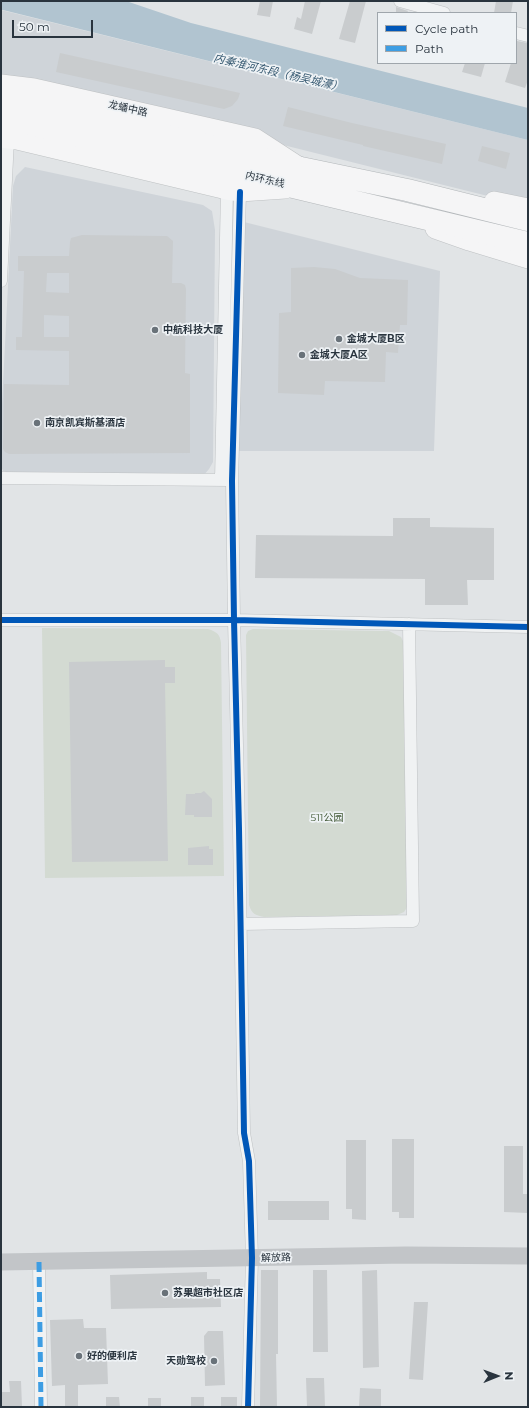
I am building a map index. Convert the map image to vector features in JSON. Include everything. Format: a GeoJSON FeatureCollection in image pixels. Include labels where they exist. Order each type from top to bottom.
{"type":"FeatureCollection","features":[{"type":"Feature","properties":{"kind":"highway","name":"内环东线"},"geometry":{"type":"LineString","coordinates":[[1,100],[28,103],[299,178],[381,208],[528,244]]}},
{"type":"Feature","properties":{"kind":"highway","name":"内环东线"},"geometry":{"type":"LineString","coordinates":[[3,132],[21,122],[299,178],[407,190],[528,220]]}},
{"type":"Feature","properties":{"kind":"main road","name":"龙蟠中路"},"geometry":{"type":"LineString","coordinates":[[1,84],[34,88],[255,138],[299,178]]}},
{"type":"Feature","properties":{"kind":"main road"},"geometry":{"type":"LineString","coordinates":[[3,132],[233,191],[299,178]]}},
{"type":"Feature","properties":{"kind":"main road"},"geometry":{"type":"LineString","coordinates":[[407,190],[481,199],[528,208]]}},
{"type":"Feature","properties":{"kind":"main road"},"geometry":{"type":"LineString","coordinates":[[381,208],[468,241],[528,259]]}},
{"type":"Feature","properties":{"kind":"street"},"geometry":{"type":"LineString","coordinates":[[400,1],[440,12]]}},
{"type":"Feature","properties":{"kind":"street"},"geometry":{"type":"LineString","coordinates":[[517,32],[528,36]]}},
{"type":"Feature","properties":{"kind":"street"},"geometry":{"type":"LineString","coordinates":[[1,281],[3,132]]}},
{"type":"Feature","properties":{"kind":"street"},"geometry":{"type":"LineString","coordinates":[[233,191],[227,480],[234,620],[244,1133],[249,1161],[252,1258],[248,1407]]}},
{"type":"Feature","properties":{"kind":"street"},"geometry":{"type":"LineString","coordinates":[[1,478],[227,480]]}},
{"type":"Feature","properties":{"kind":"street"},"geometry":{"type":"LineString","coordinates":[[1,620],[234,620],[528,627]]}},
{"type":"Feature","properties":{"kind":"street"},"geometry":{"type":"LineString","coordinates":[[241,924],[414,921],[409,624]]}},
{"type":"Feature","properties":{"kind":"street","name":"解放路"},"geometry":{"type":"LineString","coordinates":[[1,1262],[406,1255],[528,1256]]}},
{"type":"Feature","properties":{"kind":"street"},"geometry":{"type":"LineString","coordinates":[[39,1262],[41,1407]]}},
{"type":"Feature","properties":{"kind":"shaded area"},"geometry":{"type":"Polygon","coordinates":[[[1,10],[528,140],[528,206],[255,138],[1,84],[1,10]]]}},
{"type":"Feature","properties":{"kind":"shaded area"},"geometry":{"type":"Polygon","coordinates":[[[25,167],[203,205],[212,211],[215,230],[213,462],[203,476],[13,474],[3,471],[1,466],[1,424],[13,186],[16,176],[25,167]]]}},
{"type":"Feature","properties":{"kind":"shaded area"},"geometry":{"type":"Polygon","coordinates":[[[244,222],[440,271],[434,451],[238,451],[244,222]]]}},
{"type":"Feature","properties":{"kind":"green space"},"geometry":{"type":"Polygon","coordinates":[[[42,628],[208,629],[219,635],[221,643],[224,876],[45,878],[42,628]]]}},
{"type":"Feature","properties":{"kind":"green space","name":"511公园"},"geometry":{"type":"Polygon","coordinates":[[[253,629],[389,631],[401,637],[404,643],[408,906],[404,912],[397,915],[264,917],[256,915],[251,910],[249,905],[246,635],[248,631],[253,629]]]}},
{"type":"Feature","properties":{"kind":"water","name":"内秦淮河东段（杨吴城濠）"},"geometry":{"type":"Polygon","coordinates":[[[1,1],[126,1],[191,23],[528,108],[528,140],[1,10],[1,1]]]}},
{"type":"Feature","properties":{"kind":"building"},"geometry":{"type":"Polygon","coordinates":[[[260,1],[273,1],[270,17],[257,15],[260,1]]]}},
{"type":"Feature","properties":{"kind":"building"},"geometry":{"type":"Polygon","coordinates":[[[305,1],[321,1],[312,34],[294,29],[297,17],[301,19],[305,1]]]}},
{"type":"Feature","properties":{"kind":"building"},"geometry":{"type":"Polygon","coordinates":[[[350,1],[366,1],[355,43],[339,39],[350,1]]]}},
{"type":"Feature","properties":{"kind":"building"},"geometry":{"type":"Polygon","coordinates":[[[496,1],[513,1],[511,12],[494,12],[496,1]]]}},
{"type":"Feature","properties":{"kind":"building"},"geometry":{"type":"Polygon","coordinates":[[[396,7],[408,11],[408,12],[396,12],[396,7]]]}},
{"type":"Feature","properties":{"kind":"building"},"geometry":{"type":"Polygon","coordinates":[[[517,41],[528,43],[528,80],[525,88],[505,82],[511,64],[517,64],[517,41]]]}},
{"type":"Feature","properties":{"kind":"building"},"geometry":{"type":"Polygon","coordinates":[[[60,53],[240,93],[238,99],[232,106],[224,109],[56,72],[60,53]]]}},
{"type":"Feature","properties":{"kind":"building"},"geometry":{"type":"Polygon","coordinates":[[[465,64],[485,64],[481,77],[462,72],[465,64]]]}},
{"type":"Feature","properties":{"kind":"building"},"geometry":{"type":"Polygon","coordinates":[[[288,107],[446,144],[442,164],[283,126],[288,107]]]}},
{"type":"Feature","properties":{"kind":"building"},"geometry":{"type":"Polygon","coordinates":[[[482,146],[510,153],[506,169],[478,161],[482,146]]]}},
{"type":"Feature","properties":{"kind":"building"},"geometry":{"type":"Polygon","coordinates":[[[82,235],[167,236],[173,241],[172,283],[181,283],[185,285],[186,289],[185,373],[190,374],[190,453],[9,454],[3,449],[4,384],[69,385],[69,351],[16,350],[16,337],[22,337],[24,271],[18,271],[18,256],[69,256],[71,238],[82,235]],[[47,273],[46,292],[69,293],[69,273],[47,273]],[[44,315],[44,337],[69,337],[69,316],[44,315]]]}},
{"type":"Feature","properties":{"kind":"building","name":"金城大厦B区"},"geometry":{"type":"Polygon","coordinates":[[[314,267],[335,269],[360,278],[408,280],[407,325],[400,325],[398,353],[386,352],[385,382],[325,381],[324,395],[278,393],[279,313],[291,312],[291,268],[314,267]]]}},
{"type":"Feature","properties":{"kind":"building"},"geometry":{"type":"Polygon","coordinates":[[[393,518],[430,518],[430,527],[494,528],[494,580],[467,580],[468,605],[425,605],[425,579],[255,578],[256,535],[393,536],[393,518]]]}},
{"type":"Feature","properties":{"kind":"building"},"geometry":{"type":"Polygon","coordinates":[[[165,660],[165,667],[175,667],[175,683],[165,683],[168,861],[72,862],[69,662],[165,660]]]}},
{"type":"Feature","properties":{"kind":"building"},"geometry":{"type":"Polygon","coordinates":[[[204,791],[212,799],[212,817],[194,817],[194,815],[185,815],[186,794],[201,793],[204,791]]]}},
{"type":"Feature","properties":{"kind":"building"},"geometry":{"type":"Polygon","coordinates":[[[209,846],[209,849],[213,849],[213,865],[188,865],[188,848],[209,846]]]}},
{"type":"Feature","properties":{"kind":"building"},"geometry":{"type":"Polygon","coordinates":[[[392,1139],[414,1139],[414,1218],[399,1218],[399,1212],[392,1212],[392,1139]]]}},
{"type":"Feature","properties":{"kind":"building"},"geometry":{"type":"Polygon","coordinates":[[[346,1140],[366,1140],[366,1220],[352,1219],[352,1209],[346,1209],[346,1140]]]}},
{"type":"Feature","properties":{"kind":"building"},"geometry":{"type":"Polygon","coordinates":[[[504,1146],[523,1146],[523,1194],[528,1194],[528,1213],[504,1212],[504,1146]]]}},
{"type":"Feature","properties":{"kind":"building"},"geometry":{"type":"Polygon","coordinates":[[[268,1201],[329,1201],[329,1220],[268,1220],[268,1201]]]}},
{"type":"Feature","properties":{"kind":"building"},"geometry":{"type":"Polygon","coordinates":[[[261,1270],[278,1270],[278,1354],[276,1354],[277,1407],[260,1407],[261,1270]]]}},
{"type":"Feature","properties":{"kind":"building"},"geometry":{"type":"Polygon","coordinates":[[[313,1270],[327,1270],[328,1352],[313,1352],[313,1270]]]}},
{"type":"Feature","properties":{"kind":"building"},"geometry":{"type":"Polygon","coordinates":[[[377,1270],[379,1367],[363,1368],[362,1271],[377,1270]]]}},
{"type":"Feature","properties":{"kind":"building","name":"苏果超市社区店"},"geometry":{"type":"Polygon","coordinates":[[[207,1272],[207,1279],[220,1279],[221,1307],[111,1309],[110,1275],[207,1272]]]}},
{"type":"Feature","properties":{"kind":"building"},"geometry":{"type":"Polygon","coordinates":[[[414,1302],[428,1302],[423,1380],[409,1379],[414,1302]]]}},
{"type":"Feature","properties":{"kind":"building","name":"好的便利店"},"geometry":{"type":"Polygon","coordinates":[[[83,1319],[84,1328],[106,1328],[108,1384],[78,1385],[78,1407],[65,1407],[65,1385],[52,1386],[50,1320],[83,1319]]]}},
{"type":"Feature","properties":{"kind":"building","name":"天勋驾校"},"geometry":{"type":"Polygon","coordinates":[[[208,1331],[223,1331],[225,1385],[205,1386],[204,1336],[208,1331]]]}},
{"type":"Feature","properties":{"kind":"building"},"geometry":{"type":"Polygon","coordinates":[[[306,1378],[324,1378],[325,1407],[307,1407],[306,1378]]]}},
{"type":"Feature","properties":{"kind":"building"},"geometry":{"type":"Polygon","coordinates":[[[9,1381],[21,1381],[22,1407],[1,1407],[1,1392],[10,1392],[9,1381]]]}},
{"type":"Feature","properties":{"kind":"building"},"geometry":{"type":"Polygon","coordinates":[[[360,1388],[381,1389],[381,1407],[359,1407],[360,1388]]]}},
{"type":"Feature","properties":{"kind":"building"},"geometry":{"type":"Polygon","coordinates":[[[106,1397],[119,1397],[120,1407],[106,1407],[106,1397]]]}},
{"type":"Feature","properties":{"kind":"building"},"geometry":{"type":"Polygon","coordinates":[[[191,1397],[204,1397],[204,1407],[191,1407],[191,1397]]]}},
{"type":"Feature","properties":{"kind":"building"},"geometry":{"type":"Polygon","coordinates":[[[221,1397],[237,1397],[237,1407],[221,1407],[221,1397]]]}},
{"type":"Feature","properties":{"kind":"building"},"geometry":{"type":"Polygon","coordinates":[[[148,1398],[161,1398],[161,1407],[148,1407],[148,1398]]]}},
{"type":"Feature","properties":{"kind":"marked path"},"geometry":{"type":"LineString","coordinates":[[39,1262],[41,1407]]}},
{"type":"Feature","properties":{"kind":"cycle path"},"geometry":{"type":"LineString","coordinates":[[240,192],[232,481],[244,1133],[249,1161],[252,1258],[248,1407]]}},
{"type":"Feature","properties":{"kind":"cycle path"},"geometry":{"type":"LineString","coordinates":[[1,620],[234,620],[528,627]]}},
{"type":"Feature","properties":{"kind":"place","name":"中航科技大厦"},"geometry":{"type":"Point","coordinates":[155,330]}},
{"type":"Feature","properties":{"kind":"place","name":"金城大厦B区"},"geometry":{"type":"Point","coordinates":[339,339]}},
{"type":"Feature","properties":{"kind":"place","name":"金城大厦A区"},"geometry":{"type":"Point","coordinates":[302,355]}},
{"type":"Feature","properties":{"kind":"place","name":"南京凯宾斯基酒店"},"geometry":{"type":"Point","coordinates":[37,423]}},
{"type":"Feature","properties":{"kind":"place","name":"苏果超市社区店"},"geometry":{"type":"Point","coordinates":[165,1293]}},
{"type":"Feature","properties":{"kind":"place","name":"好的便利店"},"geometry":{"type":"Point","coordinates":[79,1356]}},
{"type":"Feature","properties":{"kind":"place","name":"天勋驾校"},"geometry":{"type":"Point","coordinates":[214,1361]}}]}
